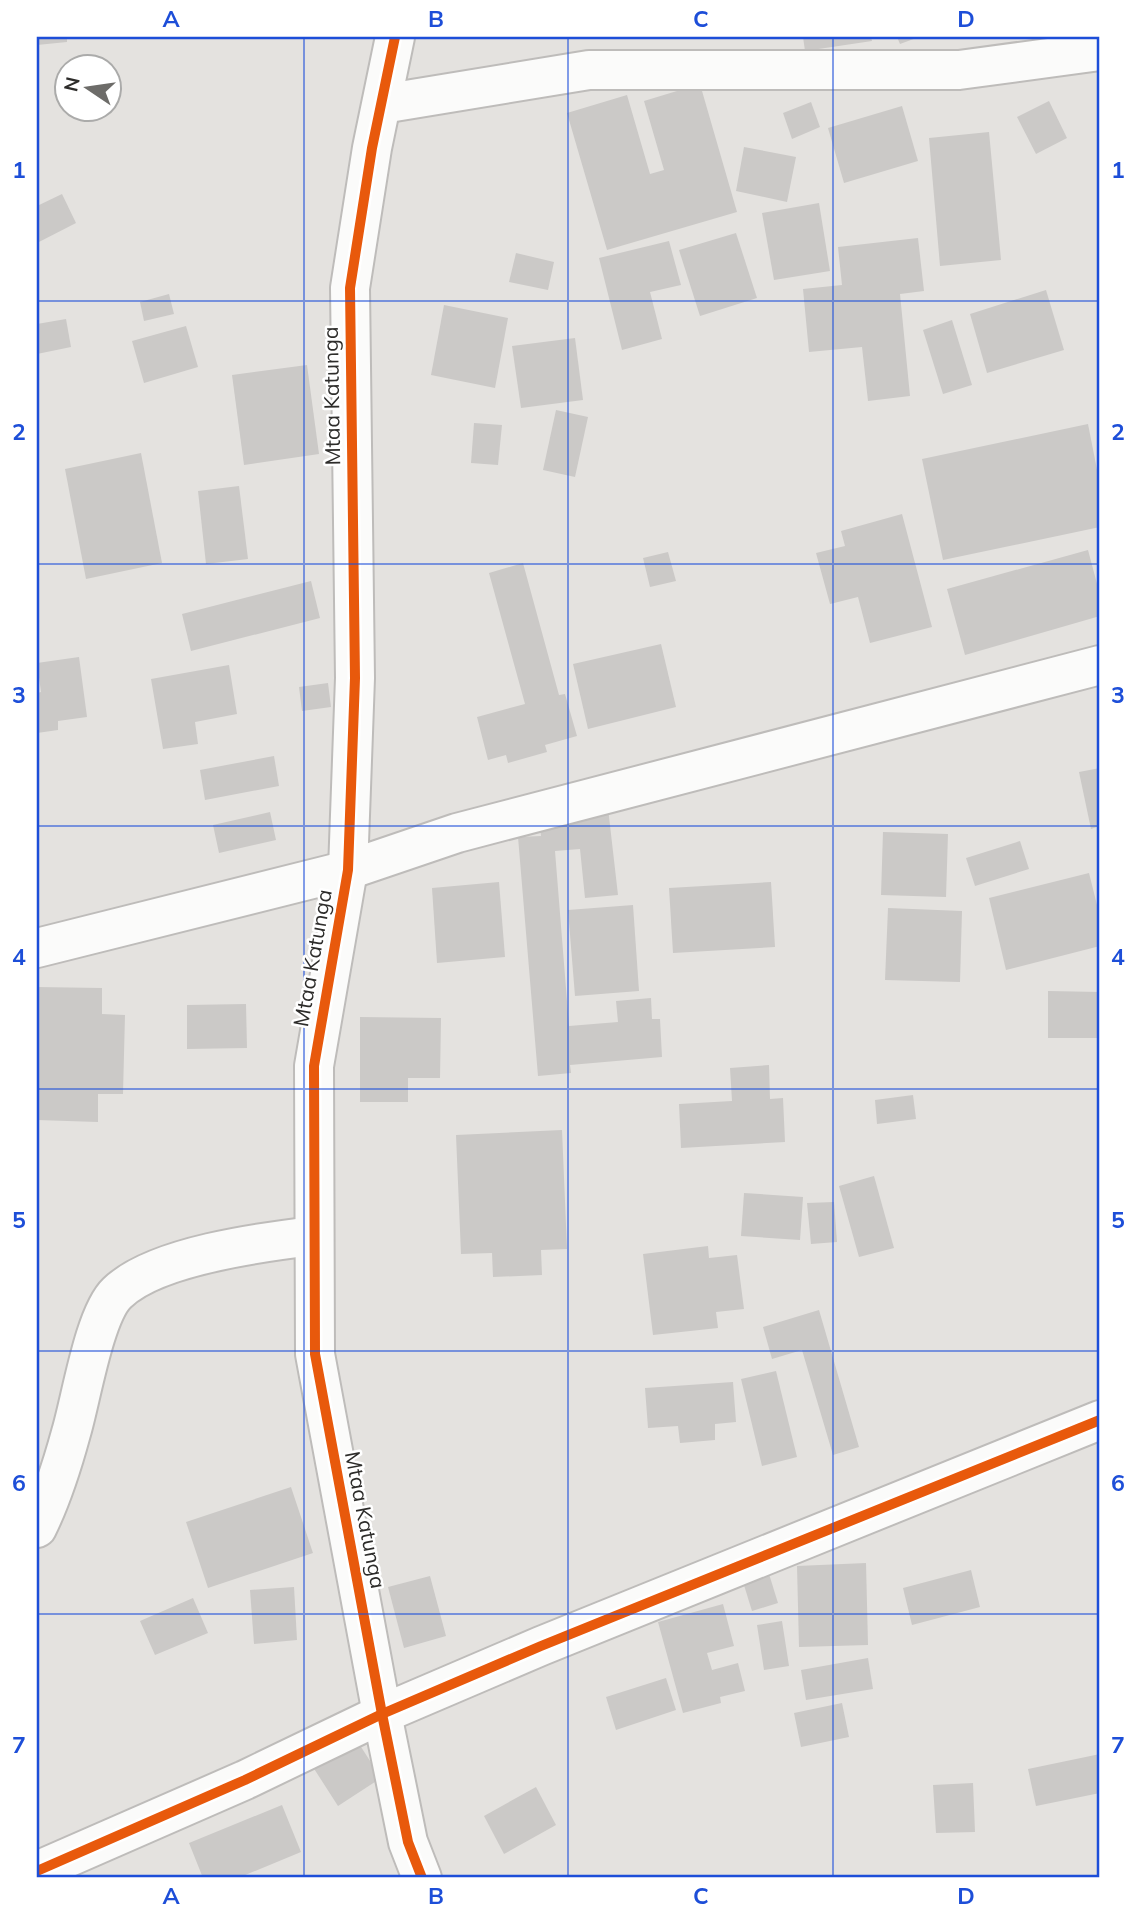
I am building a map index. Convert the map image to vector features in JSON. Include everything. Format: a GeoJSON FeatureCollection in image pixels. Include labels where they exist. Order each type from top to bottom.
{"type":"FeatureCollection","features":[{"type":"Feature","properties":{"kind":"street","name":"Mtaa Katunga"},"geometry":{"type":"LineString","coordinates":[[396,37],[349,288],[355,678],[348,870],[314,1066],[315,1354],[408,1842],[422,1878]]}},
{"type":"Feature","properties":{"kind":"street"},"geometry":{"type":"LineString","coordinates":[[382,104],[589,70],[959,70],[1089,47]]}},
{"type":"Feature","properties":{"kind":"street"},"geometry":{"type":"LineString","coordinates":[[37,948],[348,870],[457,833],[1100,665]]}},
{"type":"Feature","properties":{"kind":"street"},"geometry":{"type":"LineString","coordinates":[[37,1528],[50,1502],[94,1345],[116,1294],[162,1266],[248,1244],[314,1236]]}},
{"type":"Feature","properties":{"kind":"street"},"geometry":{"type":"LineString","coordinates":[[37,1871],[245,1780],[382,1714],[1100,1420]]}},
{"type":"Feature","properties":{"kind":"building"},"geometry":{"type":"Polygon","coordinates":[[[37,37],[67,37],[67,42],[37,45],[37,37]]]}},
{"type":"Feature","properties":{"kind":"building"},"geometry":{"type":"Polygon","coordinates":[[[803,37],[871,37],[872,41],[805,51],[803,37]]]}},
{"type":"Feature","properties":{"kind":"building"},"geometry":{"type":"Polygon","coordinates":[[[897,37],[919,37],[900,44],[897,37]]]}},
{"type":"Feature","properties":{"kind":"building"},"geometry":{"type":"Polygon","coordinates":[[[700,84],[737,212],[607,250],[567,113],[627,95],[650,174],[664,170],[644,101],[700,84]]]}},
{"type":"Feature","properties":{"kind":"building"},"geometry":{"type":"Polygon","coordinates":[[[1049,101],[1067,138],[1036,154],[1017,117],[1049,101]]]}},
{"type":"Feature","properties":{"kind":"building"},"geometry":{"type":"Polygon","coordinates":[[[811,102],[820,127],[792,139],[783,113],[811,102]]]}},
{"type":"Feature","properties":{"kind":"building"},"geometry":{"type":"Polygon","coordinates":[[[902,106],[918,161],[844,183],[828,128],[902,106]]]}},
{"type":"Feature","properties":{"kind":"building"},"geometry":{"type":"Polygon","coordinates":[[[989,132],[1001,260],[940,266],[929,138],[989,132]]]}},
{"type":"Feature","properties":{"kind":"building"},"geometry":{"type":"Polygon","coordinates":[[[744,147],[796,157],[787,202],[736,191],[744,147]]]}},
{"type":"Feature","properties":{"kind":"building"},"geometry":{"type":"Polygon","coordinates":[[[62,194],[76,223],[37,243],[37,206],[62,194]]]}},
{"type":"Feature","properties":{"kind":"building"},"geometry":{"type":"Polygon","coordinates":[[[819,203],[830,271],[774,280],[762,213],[819,203]]]}},
{"type":"Feature","properties":{"kind":"building"},"geometry":{"type":"Polygon","coordinates":[[[736,233],[757,298],[700,316],[679,250],[736,233]]]}},
{"type":"Feature","properties":{"kind":"building"},"geometry":{"type":"Polygon","coordinates":[[[918,238],[924,291],[900,294],[910,396],[868,401],[862,347],[809,352],[803,289],[842,285],[838,247],[918,238]]]}},
{"type":"Feature","properties":{"kind":"building"},"geometry":{"type":"Polygon","coordinates":[[[669,241],[681,285],[650,292],[662,339],[622,350],[599,258],[669,241]]]}},
{"type":"Feature","properties":{"kind":"building"},"geometry":{"type":"Polygon","coordinates":[[[516,253],[554,262],[548,290],[509,282],[516,253]]]}},
{"type":"Feature","properties":{"kind":"building"},"geometry":{"type":"Polygon","coordinates":[[[1046,290],[1064,350],[987,373],[970,314],[1046,290]]]}},
{"type":"Feature","properties":{"kind":"building"},"geometry":{"type":"Polygon","coordinates":[[[169,294],[174,314],[144,321],[140,302],[169,294]]]}},
{"type":"Feature","properties":{"kind":"building"},"geometry":{"type":"Polygon","coordinates":[[[444,305],[508,318],[495,388],[431,375],[444,305]]]}},
{"type":"Feature","properties":{"kind":"building"},"geometry":{"type":"Polygon","coordinates":[[[66,319],[71,347],[37,354],[37,324],[66,319]]]}},
{"type":"Feature","properties":{"kind":"building"},"geometry":{"type":"Polygon","coordinates":[[[952,320],[972,385],[943,394],[923,330],[952,320]]]}},
{"type":"Feature","properties":{"kind":"building"},"geometry":{"type":"Polygon","coordinates":[[[186,326],[198,367],[144,383],[132,341],[186,326]]]}},
{"type":"Feature","properties":{"kind":"building"},"geometry":{"type":"Polygon","coordinates":[[[575,338],[583,400],[521,408],[512,346],[575,338]]]}},
{"type":"Feature","properties":{"kind":"building"},"geometry":{"type":"Polygon","coordinates":[[[307,365],[319,454],[244,465],[232,375],[307,365]]]}},
{"type":"Feature","properties":{"kind":"building"},"geometry":{"type":"Polygon","coordinates":[[[556,410],[588,417],[575,477],[543,470],[556,410]]]}},
{"type":"Feature","properties":{"kind":"building"},"geometry":{"type":"Polygon","coordinates":[[[474,423],[502,425],[498,465],[471,463],[474,423]]]}},
{"type":"Feature","properties":{"kind":"building"},"geometry":{"type":"Polygon","coordinates":[[[1088,424],[1100,485],[1100,527],[943,560],[922,459],[1088,424]]]}},
{"type":"Feature","properties":{"kind":"building"},"geometry":{"type":"Polygon","coordinates":[[[141,453],[162,563],[86,579],[65,469],[141,453]]]}},
{"type":"Feature","properties":{"kind":"building"},"geometry":{"type":"Polygon","coordinates":[[[239,486],[248,559],[206,564],[198,491],[239,486]]]}},
{"type":"Feature","properties":{"kind":"building"},"geometry":{"type":"Polygon","coordinates":[[[902,514],[932,627],[870,643],[858,597],[830,604],[816,553],[845,546],[841,531],[902,514]]]}},
{"type":"Feature","properties":{"kind":"building"},"geometry":{"type":"Polygon","coordinates":[[[1088,550],[1100,595],[1100,616],[965,655],[947,589],[1088,550]]]}},
{"type":"Feature","properties":{"kind":"building"},"geometry":{"type":"Polygon","coordinates":[[[668,552],[676,581],[650,587],[643,558],[668,552]]]}},
{"type":"Feature","properties":{"kind":"building"},"geometry":{"type":"Polygon","coordinates":[[[523,563],[559,695],[565,694],[577,736],[545,745],[547,752],[508,763],[506,755],[488,760],[477,717],[525,704],[489,573],[523,563]]]}},
{"type":"Feature","properties":{"kind":"building"},"geometry":{"type":"Polygon","coordinates":[[[311,581],[320,618],[191,651],[182,614],[311,581]]]}},
{"type":"Feature","properties":{"kind":"building"},"geometry":{"type":"Polygon","coordinates":[[[661,644],[676,707],[588,729],[573,664],[661,644]]]}},
{"type":"Feature","properties":{"kind":"building"},"geometry":{"type":"Polygon","coordinates":[[[79,657],[87,717],[58,721],[58,730],[37,733],[37,693],[41,692],[37,663],[79,657]]]}},
{"type":"Feature","properties":{"kind":"building"},"geometry":{"type":"Polygon","coordinates":[[[229,665],[237,714],[195,722],[198,744],[163,749],[151,679],[229,665]]]}},
{"type":"Feature","properties":{"kind":"building"},"geometry":{"type":"Polygon","coordinates":[[[328,683],[331,707],[302,711],[299,687],[328,683]]]}},
{"type":"Feature","properties":{"kind":"building"},"geometry":{"type":"Polygon","coordinates":[[[274,756],[279,786],[205,800],[200,770],[274,756]]]}},
{"type":"Feature","properties":{"kind":"building"},"geometry":{"type":"Polygon","coordinates":[[[1100,768],[1100,826],[1091,829],[1079,772],[1100,768]]]}},
{"type":"Feature","properties":{"kind":"building"},"geometry":{"type":"Polygon","coordinates":[[[608,808],[618,895],[585,898],[580,849],[555,851],[569,1026],[618,1022],[616,1001],[651,998],[652,1019],[660,1019],[662,1057],[570,1065],[571,1073],[538,1076],[518,837],[541,836],[539,814],[608,808]]]}},
{"type":"Feature","properties":{"kind":"building"},"geometry":{"type":"Polygon","coordinates":[[[270,812],[276,840],[219,853],[213,825],[270,812]]]}},
{"type":"Feature","properties":{"kind":"building"},"geometry":{"type":"Polygon","coordinates":[[[883,832],[948,834],[946,897],[881,895],[883,832]]]}},
{"type":"Feature","properties":{"kind":"building"},"geometry":{"type":"Polygon","coordinates":[[[1020,841],[1029,869],[975,886],[966,858],[1020,841]]]}},
{"type":"Feature","properties":{"kind":"building"},"geometry":{"type":"Polygon","coordinates":[[[1089,873],[1100,917],[1100,946],[1006,970],[989,898],[1089,873]]]}},
{"type":"Feature","properties":{"kind":"building"},"geometry":{"type":"Polygon","coordinates":[[[499,882],[505,957],[437,963],[432,888],[499,882]]]}},
{"type":"Feature","properties":{"kind":"building"},"geometry":{"type":"Polygon","coordinates":[[[771,882],[775,947],[673,953],[669,888],[771,882]]]}},
{"type":"Feature","properties":{"kind":"building"},"geometry":{"type":"Polygon","coordinates":[[[633,905],[639,991],[575,996],[568,910],[633,905]]]}},
{"type":"Feature","properties":{"kind":"building"},"geometry":{"type":"Polygon","coordinates":[[[888,908],[962,911],[960,982],[885,980],[888,908]]]}},
{"type":"Feature","properties":{"kind":"building"},"geometry":{"type":"Polygon","coordinates":[[[37,987],[102,988],[102,1014],[125,1015],[123,1094],[98,1094],[98,1122],[37,1120],[37,987]]]}},
{"type":"Feature","properties":{"kind":"building"},"geometry":{"type":"Polygon","coordinates":[[[1048,991],[1100,992],[1100,1038],[1048,1038],[1048,991]]]}},
{"type":"Feature","properties":{"kind":"building"},"geometry":{"type":"Polygon","coordinates":[[[246,1004],[247,1048],[187,1049],[187,1005],[246,1004]]]}},
{"type":"Feature","properties":{"kind":"building"},"geometry":{"type":"Polygon","coordinates":[[[360,1017],[441,1018],[440,1078],[408,1078],[408,1102],[360,1102],[360,1017]]]}},
{"type":"Feature","properties":{"kind":"building"},"geometry":{"type":"Polygon","coordinates":[[[769,1065],[770,1099],[783,1098],[785,1142],[681,1148],[679,1104],[732,1101],[730,1068],[769,1065]]]}},
{"type":"Feature","properties":{"kind":"building"},"geometry":{"type":"Polygon","coordinates":[[[913,1095],[916,1119],[877,1124],[875,1100],[913,1095]]]}},
{"type":"Feature","properties":{"kind":"building"},"geometry":{"type":"Polygon","coordinates":[[[562,1130],[567,1249],[541,1250],[542,1275],[493,1277],[492,1253],[461,1254],[456,1135],[562,1130]]]}},
{"type":"Feature","properties":{"kind":"building"},"geometry":{"type":"Polygon","coordinates":[[[874,1176],[894,1248],[859,1257],[839,1186],[874,1176]]]}},
{"type":"Feature","properties":{"kind":"building"},"geometry":{"type":"Polygon","coordinates":[[[744,1193],[803,1197],[800,1240],[741,1236],[744,1193]]]}},
{"type":"Feature","properties":{"kind":"building"},"geometry":{"type":"Polygon","coordinates":[[[834,1202],[837,1242],[811,1244],[807,1203],[834,1202]]]}},
{"type":"Feature","properties":{"kind":"building"},"geometry":{"type":"Polygon","coordinates":[[[708,1246],[709,1258],[737,1255],[744,1309],[716,1312],[718,1328],[653,1335],[643,1254],[708,1246]]]}},
{"type":"Feature","properties":{"kind":"building"},"geometry":{"type":"Polygon","coordinates":[[[819,1310],[859,1447],[833,1455],[802,1350],[772,1359],[763,1327],[819,1310]]]}},
{"type":"Feature","properties":{"kind":"building"},"geometry":{"type":"Polygon","coordinates":[[[776,1371],[797,1457],[762,1466],[741,1379],[776,1371]]]}},
{"type":"Feature","properties":{"kind":"building"},"geometry":{"type":"Polygon","coordinates":[[[733,1382],[736,1422],[715,1424],[715,1440],[680,1443],[678,1426],[648,1428],[645,1388],[733,1382]]]}},
{"type":"Feature","properties":{"kind":"building"},"geometry":{"type":"Polygon","coordinates":[[[291,1487],[313,1553],[208,1588],[186,1522],[291,1487]]]}},
{"type":"Feature","properties":{"kind":"building"},"geometry":{"type":"Polygon","coordinates":[[[866,1563],[868,1645],[799,1647],[797,1566],[866,1563]]]}},
{"type":"Feature","properties":{"kind":"building"},"geometry":{"type":"Polygon","coordinates":[[[971,1570],[980,1607],[912,1625],[903,1588],[971,1570]]]}},
{"type":"Feature","properties":{"kind":"building"},"geometry":{"type":"Polygon","coordinates":[[[769,1574],[778,1603],[752,1611],[743,1582],[769,1574]]]}},
{"type":"Feature","properties":{"kind":"building"},"geometry":{"type":"Polygon","coordinates":[[[430,1576],[446,1636],[404,1648],[388,1587],[430,1576]]]}},
{"type":"Feature","properties":{"kind":"building"},"geometry":{"type":"Polygon","coordinates":[[[294,1587],[297,1640],[254,1644],[250,1590],[294,1587]]]}},
{"type":"Feature","properties":{"kind":"building"},"geometry":{"type":"Polygon","coordinates":[[[193,1598],[208,1633],[155,1655],[140,1621],[193,1598]]]}},
{"type":"Feature","properties":{"kind":"building"},"geometry":{"type":"Polygon","coordinates":[[[723,1604],[734,1646],[707,1653],[712,1670],[738,1663],[745,1691],[720,1697],[721,1703],[683,1713],[658,1622],[723,1604]]]}},
{"type":"Feature","properties":{"kind":"building"},"geometry":{"type":"Polygon","coordinates":[[[782,1621],[789,1666],[764,1670],[757,1625],[782,1621]]]}},
{"type":"Feature","properties":{"kind":"building"},"geometry":{"type":"Polygon","coordinates":[[[868,1658],[873,1689],[806,1700],[801,1670],[868,1658]]]}},
{"type":"Feature","properties":{"kind":"building"},"geometry":{"type":"Polygon","coordinates":[[[666,1678],[676,1710],[616,1730],[606,1697],[666,1678]]]}},
{"type":"Feature","properties":{"kind":"building"},"geometry":{"type":"Polygon","coordinates":[[[842,1703],[849,1737],[801,1747],[794,1713],[842,1703]]]}},
{"type":"Feature","properties":{"kind":"building"},"geometry":{"type":"Polygon","coordinates":[[[354,1736],[381,1778],[338,1806],[311,1764],[354,1736]]]}},
{"type":"Feature","properties":{"kind":"building"},"geometry":{"type":"Polygon","coordinates":[[[1100,1754],[1100,1793],[1036,1806],[1028,1769],[1100,1754]]]}},
{"type":"Feature","properties":{"kind":"building"},"geometry":{"type":"Polygon","coordinates":[[[973,1783],[975,1832],[936,1833],[933,1785],[973,1783]]]}},
{"type":"Feature","properties":{"kind":"building"},"geometry":{"type":"Polygon","coordinates":[[[536,1787],[556,1825],[504,1854],[484,1816],[536,1787]]]}},
{"type":"Feature","properties":{"kind":"building"},"geometry":{"type":"Polygon","coordinates":[[[282,1805],[301,1852],[238,1878],[203,1878],[189,1843],[282,1805]]]}},
{"type":"Feature","properties":{"kind":"cycle path"},"geometry":{"type":"LineString","coordinates":[[395,37],[372,148],[350,288],[355,678],[348,870],[314,1066],[315,1354],[408,1842],[422,1878]]}},
{"type":"Feature","properties":{"kind":"cycle path"},"geometry":{"type":"LineString","coordinates":[[37,1871],[245,1780],[382,1714],[541,1646],[1100,1420]]}}]}
